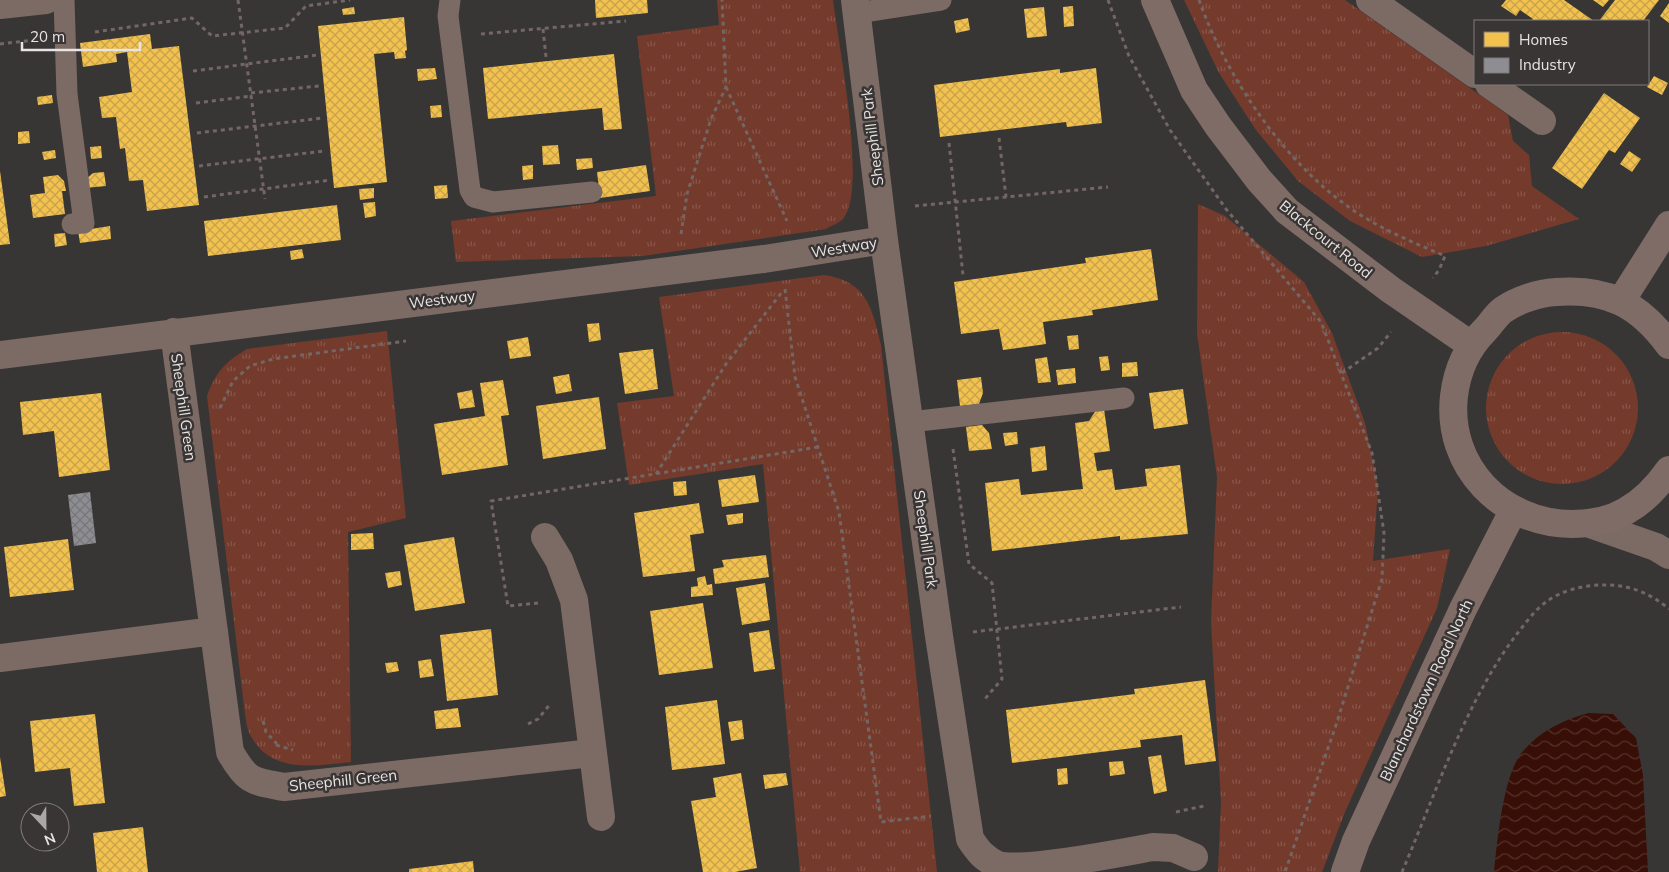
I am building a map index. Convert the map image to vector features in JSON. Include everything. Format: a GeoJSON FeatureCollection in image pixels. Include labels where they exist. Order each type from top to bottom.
{"type":"FeatureCollection","features":[{"type":"Feature","properties":{"kind":"main road","name":"Blackcourt Road"},"geometry":{"type":"LineString","coordinates":[[1155,0],[1194,90],[1218,126],[1259,180],[1281,205],[1323,240],[1471,344]]}},
{"type":"Feature","properties":{"kind":"main road"},"geometry":{"type":"LineString","coordinates":[[1621,301],[1669,224]]}},
{"type":"Feature","properties":{"kind":"main road"},"geometry":{"type":"LineString","coordinates":[[1669,345],[1652,323],[1621,301],[1582,290],[1541,293],[1503,310],[1471,344],[1457,375],[1452,414],[1461,453],[1482,486],[1513,511],[1551,524],[1590,524],[1625,512],[1654,490],[1669,470]]}},
{"type":"Feature","properties":{"kind":"main road","name":"Blanchardstown Road North"},"geometry":{"type":"LineString","coordinates":[[1345,872],[1356,841],[1463,609],[1513,511]]}},
{"type":"Feature","properties":{"kind":"street"},"geometry":{"type":"LineString","coordinates":[[0,5],[46,0]]}},
{"type":"Feature","properties":{"kind":"street"},"geometry":{"type":"LineString","coordinates":[[1370,0],[1474,73]]}},
{"type":"Feature","properties":{"kind":"street","name":"Sheephill Park"},"geometry":{"type":"LineString","coordinates":[[856,6],[884,240],[939,636],[970,839],[982,856],[998,865],[1026,869],[1153,847],[1174,848],[1194,857]]}},
{"type":"Feature","properties":{"kind":"street"},"geometry":{"type":"LineString","coordinates":[[1490,85],[1542,121]]}},
{"type":"Feature","properties":{"kind":"street","name":"Westway"},"geometry":{"type":"LineString","coordinates":[[0,354],[674,270],[884,240]]}},
{"type":"Feature","properties":{"kind":"street","name":"Sheephill Green"},"geometry":{"type":"LineString","coordinates":[[174,332],[230,752],[251,780],[284,787],[592,753]]}},
{"type":"Feature","properties":{"kind":"street"},"geometry":{"type":"LineString","coordinates":[[1590,524],[1656,547],[1669,555]]}},
{"type":"Feature","properties":{"kind":"street"},"geometry":{"type":"LineString","coordinates":[[545,537],[558,560],[574,600],[601,817]]}},
{"type":"Feature","properties":{"kind":"street"},"geometry":{"type":"LineString","coordinates":[[0,658],[214,631]]}},
{"type":"Feature","properties":{"kind":"lane"},"geometry":{"type":"LineString","coordinates":[[64,0],[67,94],[84,223],[72,224]]}},
{"type":"Feature","properties":{"kind":"lane"},"geometry":{"type":"LineString","coordinates":[[450,0],[448,16],[470,190],[474,198],[493,202],[592,192]]}},
{"type":"Feature","properties":{"kind":"lane"},"geometry":{"type":"LineString","coordinates":[[856,6],[941,0]]}},
{"type":"Feature","properties":{"kind":"lane"},"geometry":{"type":"LineString","coordinates":[[910,422],[1124,398]]}},
{"type":"Feature","properties":{"kind":"path"},"geometry":{"type":"LineString","coordinates":[[238,0],[244,33],[265,199]]}},
{"type":"Feature","properties":{"kind":"path"},"geometry":{"type":"LineString","coordinates":[[0,44],[192,18],[212,36],[285,28],[306,6],[350,0]]}},
{"type":"Feature","properties":{"kind":"path"},"geometry":{"type":"LineString","coordinates":[[722,0],[726,88],[786,221],[796,254]]}},
{"type":"Feature","properties":{"kind":"path"},"geometry":{"type":"LineString","coordinates":[[1108,0],[1129,56],[1170,130],[1226,209],[1321,322],[1372,453],[1384,533],[1382,579],[1336,725],[1285,872]]}},
{"type":"Feature","properties":{"kind":"path"},"geometry":{"type":"LineString","coordinates":[[451,37],[626,21]]}},
{"type":"Feature","properties":{"kind":"path"},"geometry":{"type":"LineString","coordinates":[[543,29],[546,57]]}},
{"type":"Feature","properties":{"kind":"path"},"geometry":{"type":"LineString","coordinates":[[193,71],[317,55]]}},
{"type":"Feature","properties":{"kind":"path"},"geometry":{"type":"LineString","coordinates":[[196,103],[319,86]]}},
{"type":"Feature","properties":{"kind":"path"},"geometry":{"type":"LineString","coordinates":[[674,270],[688,194],[711,119],[726,88]]}},
{"type":"Feature","properties":{"kind":"path"},"geometry":{"type":"LineString","coordinates":[[197,134],[323,118]]}},
{"type":"Feature","properties":{"kind":"path"},"geometry":{"type":"LineString","coordinates":[[999,138],[1006,197]]}},
{"type":"Feature","properties":{"kind":"path"},"geometry":{"type":"LineString","coordinates":[[949,143],[963,275]]}},
{"type":"Feature","properties":{"kind":"path"},"geometry":{"type":"LineString","coordinates":[[199,166],[324,151]]}},
{"type":"Feature","properties":{"kind":"path"},"geometry":{"type":"LineString","coordinates":[[204,197],[330,180]]}},
{"type":"Feature","properties":{"kind":"path"},"geometry":{"type":"LineString","coordinates":[[880,210],[1108,186]]}},
{"type":"Feature","properties":{"kind":"path"},"geometry":{"type":"LineString","coordinates":[[773,293],[783,291],[785,288],[795,376],[840,512],[881,822],[966,811]]}},
{"type":"Feature","properties":{"kind":"path"},"geometry":{"type":"LineString","coordinates":[[656,474],[726,364],[783,291]]}},
{"type":"Feature","properties":{"kind":"path"},"geometry":{"type":"LineString","coordinates":[[221,418],[220,408],[233,381],[250,366],[273,358],[416,340]]}},
{"type":"Feature","properties":{"kind":"path"},"geometry":{"type":"LineString","coordinates":[[948,418],[969,564],[992,583],[1002,679],[983,701],[984,710]]}},
{"type":"Feature","properties":{"kind":"path"},"geometry":{"type":"LineString","coordinates":[[545,602],[508,606],[491,501],[818,448]]}},
{"type":"Feature","properties":{"kind":"path"},"geometry":{"type":"LineString","coordinates":[[1402,872],[1475,701],[1500,655],[1540,607],[1568,590],[1592,585],[1616,585],[1645,593],[1657,599],[1669,609]]}},
{"type":"Feature","properties":{"kind":"path"},"geometry":{"type":"LineString","coordinates":[[939,636],[1181,607]]}},
{"type":"Feature","properties":{"kind":"path"},"geometry":{"type":"LineString","coordinates":[[523,726],[538,719],[552,703],[552,694]]}},
{"type":"Feature","properties":{"kind":"path"},"geometry":{"type":"LineString","coordinates":[[262,718],[266,732],[277,744],[302,753]]}},
{"type":"Feature","properties":{"kind":"path"},"geometry":{"type":"LineString","coordinates":[[251,780],[277,744]]}},
{"type":"Feature","properties":{"kind":"path"},"geometry":{"type":"LineString","coordinates":[[1167,814],[1204,806]]}},
{"type":"Feature","properties":{"kind":"green space"},"geometry":{"type":"Polygon","coordinates":[[[717,0],[833,0],[845,80],[852,148],[853,178],[850,203],[843,219],[826,229],[643,256],[456,262],[451,221],[656,196],[637,36],[719,25],[717,0]]]}},
{"type":"Feature","properties":{"kind":"green space"},"geometry":{"type":"Polygon","coordinates":[[[1184,0],[1345,0],[1508,115],[1513,141],[1529,155],[1532,186],[1579,219],[1486,246],[1422,257],[1350,221],[1298,181],[1256,130],[1219,73],[1184,0]]]}},
{"type":"Feature","properties":{"kind":"green space"},"geometry":{"type":"Polygon","coordinates":[[[1198,204],[1225,216],[1304,282],[1332,333],[1365,423],[1378,487],[1373,561],[1450,549],[1437,608],[1345,812],[1322,872],[1218,872],[1221,802],[1211,622],[1217,477],[1197,333],[1198,204]]]}},
{"type":"Feature","properties":{"kind":"green space"},"geometry":{"type":"Polygon","coordinates":[[[824,275],[850,283],[859,290],[870,308],[881,345],[937,872],[800,872],[763,464],[629,485],[617,403],[674,396],[659,297],[824,275]]]}},
{"type":"Feature","properties":{"kind":"green space"},"geometry":{"type":"Polygon","coordinates":[[[387,331],[406,518],[348,532],[351,762],[307,765],[279,761],[267,755],[256,744],[247,727],[207,396],[222,368],[247,349],[387,331]]]}},
{"type":"Feature","properties":{"kind":"green space"},"geometry":{"type":"Polygon","coordinates":[[[1562,332],[1577,333],[1591,338],[1616,354],[1632,379],[1637,393],[1637,423],[1632,437],[1616,462],[1591,478],[1577,483],[1562,484],[1547,483],[1533,478],[1508,462],[1492,437],[1487,423],[1486,408],[1487,393],[1492,379],[1508,354],[1533,338],[1547,333],[1562,332]]]}},
{"type":"Feature","properties":{"kind":"water"},"geometry":{"type":"Polygon","coordinates":[[[1588,713],[1613,714],[1636,738],[1643,775],[1648,872],[1494,872],[1505,795],[1509,779],[1520,755],[1534,740],[1551,728],[1569,719],[1588,713]]]}},
{"type":"Feature","properties":{"kind":"building: Homes"},"geometry":{"type":"Polygon","coordinates":[[[595,0],[647,0],[648,13],[596,18],[595,0]]]}},
{"type":"Feature","properties":{"kind":"building: Homes"},"geometry":{"type":"Polygon","coordinates":[[[1506,0],[1564,0],[1593,20],[1532,20],[1520,10],[1516,16],[1501,6],[1506,0]]]}},
{"type":"Feature","properties":{"kind":"building: Homes"},"geometry":{"type":"Polygon","coordinates":[[[1593,0],[1609,0],[1603,7],[1593,0]]]}},
{"type":"Feature","properties":{"kind":"building: Homes"},"geometry":{"type":"Polygon","coordinates":[[[1615,0],[1659,0],[1644,20],[1600,20],[1615,0]]]}},
{"type":"Feature","properties":{"kind":"building: Homes"},"geometry":{"type":"Polygon","coordinates":[[[1669,3],[1669,23],[1660,16],[1669,3]]]}},
{"type":"Feature","properties":{"kind":"building: Homes"},"geometry":{"type":"Polygon","coordinates":[[[1073,6],[1074,26],[1064,27],[1063,7],[1073,6]]]}},
{"type":"Feature","properties":{"kind":"building: Homes"},"geometry":{"type":"Polygon","coordinates":[[[354,7],[355,14],[343,15],[342,9],[354,7]]]}},
{"type":"Feature","properties":{"kind":"building: Homes"},"geometry":{"type":"Polygon","coordinates":[[[1044,7],[1047,36],[1027,38],[1024,9],[1044,7]]]}},
{"type":"Feature","properties":{"kind":"building: Homes"},"geometry":{"type":"Polygon","coordinates":[[[404,17],[406,58],[395,59],[394,52],[374,54],[387,182],[334,188],[318,26],[404,17]]]}},
{"type":"Feature","properties":{"kind":"building: Homes"},"geometry":{"type":"Polygon","coordinates":[[[968,18],[970,30],[956,33],[954,21],[968,18]]]}},
{"type":"Feature","properties":{"kind":"building: Homes"},"geometry":{"type":"Polygon","coordinates":[[[150,34],[152,49],[179,46],[199,205],[147,211],[143,180],[129,181],[125,148],[120,149],[116,117],[102,118],[99,97],[132,92],[127,52],[116,54],[117,62],[83,67],[80,43],[150,34]]]}},
{"type":"Feature","properties":{"kind":"building: Homes"},"geometry":{"type":"Polygon","coordinates":[[[614,54],[622,129],[604,130],[602,108],[488,119],[483,68],[614,54]]]}},
{"type":"Feature","properties":{"kind":"building: Homes"},"geometry":{"type":"Polygon","coordinates":[[[435,68],[437,79],[418,81],[417,69],[435,68]]]}},
{"type":"Feature","properties":{"kind":"building: Homes"},"geometry":{"type":"Polygon","coordinates":[[[1096,68],[1102,123],[1067,127],[1066,122],[940,137],[934,85],[1060,69],[1060,73],[1096,68]]]}},
{"type":"Feature","properties":{"kind":"building: Homes"},"geometry":{"type":"Polygon","coordinates":[[[1654,76],[1668,83],[1662,95],[1647,87],[1654,76]]]}},
{"type":"Feature","properties":{"kind":"building: Homes"},"geometry":{"type":"Polygon","coordinates":[[[1604,93],[1640,118],[1615,153],[1609,150],[1582,189],[1552,168],[1604,93]]]}},
{"type":"Feature","properties":{"kind":"building: Homes"},"geometry":{"type":"Polygon","coordinates":[[[52,95],[53,103],[38,105],[37,97],[52,95]]]}},
{"type":"Feature","properties":{"kind":"building: Homes"},"geometry":{"type":"Polygon","coordinates":[[[441,105],[442,117],[431,118],[430,106],[441,105]]]}},
{"type":"Feature","properties":{"kind":"building: Homes"},"geometry":{"type":"Polygon","coordinates":[[[29,131],[30,143],[18,144],[18,132],[29,131]]]}},
{"type":"Feature","properties":{"kind":"building: Homes"},"geometry":{"type":"Polygon","coordinates":[[[558,145],[560,164],[543,165],[542,146],[558,145]]]}},
{"type":"Feature","properties":{"kind":"building: Homes"},"geometry":{"type":"Polygon","coordinates":[[[101,146],[102,158],[91,159],[90,147],[101,146]]]}},
{"type":"Feature","properties":{"kind":"building: Homes"},"geometry":{"type":"Polygon","coordinates":[[[55,150],[56,158],[44,160],[42,152],[55,150]]]}},
{"type":"Feature","properties":{"kind":"building: Homes"},"geometry":{"type":"Polygon","coordinates":[[[1629,151],[1641,159],[1632,172],[1620,164],[1629,151]]]}},
{"type":"Feature","properties":{"kind":"building: Homes"},"geometry":{"type":"Polygon","coordinates":[[[592,158],[593,168],[577,170],[576,159],[592,158]]]}},
{"type":"Feature","properties":{"kind":"building: Homes"},"geometry":{"type":"Polygon","coordinates":[[[533,165],[533,179],[523,180],[522,166],[533,165]]]}},
{"type":"Feature","properties":{"kind":"building: Homes"},"geometry":{"type":"Polygon","coordinates":[[[646,165],[650,191],[600,198],[597,172],[646,165]]]}},
{"type":"Feature","properties":{"kind":"building: Homes"},"geometry":{"type":"Polygon","coordinates":[[[0,171],[10,244],[0,245],[0,171]]]}},
{"type":"Feature","properties":{"kind":"building: Homes"},"geometry":{"type":"Polygon","coordinates":[[[104,172],[106,186],[85,188],[84,181],[93,173],[104,172]]]}},
{"type":"Feature","properties":{"kind":"building: Homes"},"geometry":{"type":"Polygon","coordinates":[[[58,175],[64,181],[66,191],[62,191],[65,214],[33,218],[30,195],[45,193],[43,177],[58,175]]]}},
{"type":"Feature","properties":{"kind":"building: Homes"},"geometry":{"type":"Polygon","coordinates":[[[447,185],[448,198],[435,199],[434,186],[447,185]]]}},
{"type":"Feature","properties":{"kind":"building: Homes"},"geometry":{"type":"Polygon","coordinates":[[[374,188],[374,198],[360,200],[359,189],[374,188]]]}},
{"type":"Feature","properties":{"kind":"building: Homes"},"geometry":{"type":"Polygon","coordinates":[[[375,202],[376,216],[365,218],[363,203],[375,202]]]}},
{"type":"Feature","properties":{"kind":"building: Homes"},"geometry":{"type":"Polygon","coordinates":[[[337,205],[341,240],[208,256],[204,221],[337,205]]]}},
{"type":"Feature","properties":{"kind":"building: Homes"},"geometry":{"type":"Polygon","coordinates":[[[110,226],[111,239],[80,243],[78,231],[110,226]]]}},
{"type":"Feature","properties":{"kind":"building: Homes"},"geometry":{"type":"Polygon","coordinates":[[[65,233],[67,245],[55,247],[54,234],[65,233]]]}},
{"type":"Feature","properties":{"kind":"building: Homes"},"geometry":{"type":"Polygon","coordinates":[[[302,249],[304,258],[291,260],[290,251],[302,249]]]}},
{"type":"Feature","properties":{"kind":"building: Homes"},"geometry":{"type":"Polygon","coordinates":[[[1151,249],[1158,300],[1092,310],[1093,315],[1043,322],[1046,344],[1003,350],[999,329],[961,334],[954,282],[1086,263],[1085,258],[1151,249]]]}},
{"type":"Feature","properties":{"kind":"building: Homes"},"geometry":{"type":"Polygon","coordinates":[[[599,323],[601,340],[589,342],[587,324],[599,323]]]}},
{"type":"Feature","properties":{"kind":"building: Homes"},"geometry":{"type":"Polygon","coordinates":[[[1078,335],[1079,349],[1069,350],[1067,336],[1078,335]]]}},
{"type":"Feature","properties":{"kind":"building: Homes"},"geometry":{"type":"Polygon","coordinates":[[[528,337],[531,356],[510,359],[507,341],[528,337]]]}},
{"type":"Feature","properties":{"kind":"building: Homes"},"geometry":{"type":"Polygon","coordinates":[[[653,349],[658,389],[625,394],[619,353],[653,349]]]}},
{"type":"Feature","properties":{"kind":"building: Homes"},"geometry":{"type":"Polygon","coordinates":[[[1108,356],[1110,370],[1101,371],[1099,357],[1108,356]]]}},
{"type":"Feature","properties":{"kind":"building: Homes"},"geometry":{"type":"Polygon","coordinates":[[[1047,357],[1051,382],[1038,383],[1035,359],[1047,357]]]}},
{"type":"Feature","properties":{"kind":"building: Homes"},"geometry":{"type":"Polygon","coordinates":[[[1137,362],[1138,376],[1122,377],[1122,363],[1137,362]]]}},
{"type":"Feature","properties":{"kind":"building: Homes"},"geometry":{"type":"Polygon","coordinates":[[[1075,368],[1076,383],[1058,385],[1056,370],[1075,368]]]}},
{"type":"Feature","properties":{"kind":"building: Homes"},"geometry":{"type":"Polygon","coordinates":[[[569,374],[572,391],[556,394],[553,377],[569,374]]]}},
{"type":"Feature","properties":{"kind":"building: Homes"},"geometry":{"type":"Polygon","coordinates":[[[981,377],[983,393],[979,404],[960,406],[957,380],[981,377]]]}},
{"type":"Feature","properties":{"kind":"building: Homes"},"geometry":{"type":"Polygon","coordinates":[[[503,380],[509,415],[501,416],[508,465],[442,475],[434,424],[485,416],[480,383],[503,380]]]}},
{"type":"Feature","properties":{"kind":"building: Homes"},"geometry":{"type":"Polygon","coordinates":[[[1183,389],[1188,424],[1154,429],[1149,393],[1183,389]]]}},
{"type":"Feature","properties":{"kind":"building: Homes"},"geometry":{"type":"Polygon","coordinates":[[[472,390],[475,407],[460,409],[457,393],[472,390]]]}},
{"type":"Feature","properties":{"kind":"building: Homes"},"geometry":{"type":"Polygon","coordinates":[[[101,393],[110,470],[59,477],[54,431],[23,435],[20,402],[101,393]]]}},
{"type":"Feature","properties":{"kind":"building: Homes"},"geometry":{"type":"Polygon","coordinates":[[[599,397],[606,449],[543,459],[536,406],[599,397]]]}},
{"type":"Feature","properties":{"kind":"building: Homes"},"geometry":{"type":"Polygon","coordinates":[[[1104,409],[1110,451],[1094,453],[1097,471],[1112,469],[1115,490],[1147,486],[1145,469],[1180,465],[1188,534],[1120,540],[1120,536],[992,551],[985,483],[1019,479],[1021,495],[1083,489],[1075,423],[1089,421],[1096,410],[1104,409]]]}},
{"type":"Feature","properties":{"kind":"building: Homes"},"geometry":{"type":"Polygon","coordinates":[[[982,425],[989,433],[992,449],[969,451],[966,427],[982,425]]]}},
{"type":"Feature","properties":{"kind":"building: Homes"},"geometry":{"type":"Polygon","coordinates":[[[1017,432],[1018,444],[1005,446],[1003,433],[1017,432]]]}},
{"type":"Feature","properties":{"kind":"building: Homes"},"geometry":{"type":"Polygon","coordinates":[[[1045,446],[1047,470],[1032,472],[1030,448],[1045,446]]]}},
{"type":"Feature","properties":{"kind":"building: Homes"},"geometry":{"type":"Polygon","coordinates":[[[755,475],[759,502],[722,507],[718,480],[755,475]]]}},
{"type":"Feature","properties":{"kind":"building: Homes"},"geometry":{"type":"Polygon","coordinates":[[[686,481],[687,495],[674,496],[673,482],[686,481]]]}},
{"type":"Feature","properties":{"kind":"building: Homes"},"geometry":{"type":"Polygon","coordinates":[[[699,503],[704,533],[690,535],[695,571],[643,577],[634,513],[699,503]]]}},
{"type":"Feature","properties":{"kind":"building: Homes"},"geometry":{"type":"Polygon","coordinates":[[[743,513],[743,523],[728,525],[726,515],[743,513]]]}},
{"type":"Feature","properties":{"kind":"building: Homes"},"geometry":{"type":"Polygon","coordinates":[[[373,533],[374,549],[351,550],[351,534],[373,533]]]}},
{"type":"Feature","properties":{"kind":"building: Homes"},"geometry":{"type":"Polygon","coordinates":[[[454,537],[465,603],[415,611],[404,545],[454,537]]]}},
{"type":"Feature","properties":{"kind":"building: Homes"},"geometry":{"type":"Polygon","coordinates":[[[68,539],[74,590],[10,597],[4,547],[68,539]]]}},
{"type":"Feature","properties":{"kind":"building: Homes"},"geometry":{"type":"Polygon","coordinates":[[[766,555],[769,577],[715,584],[713,569],[724,567],[722,560],[766,555]]]}},
{"type":"Feature","properties":{"kind":"building: Homes"},"geometry":{"type":"Polygon","coordinates":[[[400,571],[402,585],[388,588],[385,573],[400,571]]]}},
{"type":"Feature","properties":{"kind":"building: Homes"},"geometry":{"type":"Polygon","coordinates":[[[705,576],[707,585],[712,584],[713,595],[691,597],[691,587],[698,586],[697,578],[705,576]]]}},
{"type":"Feature","properties":{"kind":"building: Homes"},"geometry":{"type":"Polygon","coordinates":[[[765,583],[770,620],[742,625],[736,588],[765,583]]]}},
{"type":"Feature","properties":{"kind":"building: Homes"},"geometry":{"type":"Polygon","coordinates":[[[703,603],[713,668],[659,675],[650,611],[703,603]]]}},
{"type":"Feature","properties":{"kind":"building: Homes"},"geometry":{"type":"Polygon","coordinates":[[[491,629],[498,695],[447,701],[440,635],[491,629]]]}},
{"type":"Feature","properties":{"kind":"building: Homes"},"geometry":{"type":"Polygon","coordinates":[[[769,630],[775,669],[754,672],[749,633],[769,630]]]}},
{"type":"Feature","properties":{"kind":"building: Homes"},"geometry":{"type":"Polygon","coordinates":[[[431,659],[434,676],[420,678],[418,661],[431,659]]]}},
{"type":"Feature","properties":{"kind":"building: Homes"},"geometry":{"type":"Polygon","coordinates":[[[397,662],[399,671],[387,673],[385,663],[397,662]]]}},
{"type":"Feature","properties":{"kind":"building: Homes"},"geometry":{"type":"Polygon","coordinates":[[[1205,680],[1216,761],[1185,765],[1182,735],[1140,740],[1141,747],[1012,763],[1006,710],[1135,694],[1134,689],[1205,680]]]}},
{"type":"Feature","properties":{"kind":"building: Homes"},"geometry":{"type":"Polygon","coordinates":[[[717,700],[725,764],[672,770],[665,707],[717,700]]]}},
{"type":"Feature","properties":{"kind":"building: Homes"},"geometry":{"type":"Polygon","coordinates":[[[458,708],[461,727],[436,729],[434,711],[458,708]]]}},
{"type":"Feature","properties":{"kind":"building: Homes"},"geometry":{"type":"Polygon","coordinates":[[[95,714],[105,803],[74,806],[70,768],[35,772],[30,721],[95,714]]]}},
{"type":"Feature","properties":{"kind":"building: Homes"},"geometry":{"type":"Polygon","coordinates":[[[742,720],[744,739],[731,741],[728,722],[742,720]]]}},
{"type":"Feature","properties":{"kind":"building: Homes"},"geometry":{"type":"Polygon","coordinates":[[[1161,755],[1167,791],[1154,794],[1148,757],[1161,755]]]}},
{"type":"Feature","properties":{"kind":"building: Homes"},"geometry":{"type":"Polygon","coordinates":[[[0,757],[6,796],[0,797],[0,757]]]}},
{"type":"Feature","properties":{"kind":"building: Homes"},"geometry":{"type":"Polygon","coordinates":[[[1123,761],[1125,774],[1110,776],[1109,762],[1123,761]]]}},
{"type":"Feature","properties":{"kind":"building: Homes"},"geometry":{"type":"Polygon","coordinates":[[[1067,768],[1068,784],[1058,785],[1057,769],[1067,768]]]}},
{"type":"Feature","properties":{"kind":"building: Homes"},"geometry":{"type":"Polygon","coordinates":[[[741,773],[757,868],[735,872],[703,872],[691,801],[716,797],[713,778],[741,773]]]}},
{"type":"Feature","properties":{"kind":"building: Homes"},"geometry":{"type":"Polygon","coordinates":[[[786,773],[788,785],[765,789],[763,775],[786,773]]]}},
{"type":"Feature","properties":{"kind":"building: Homes"},"geometry":{"type":"Polygon","coordinates":[[[143,827],[148,872],[97,872],[93,833],[143,827]]]}},
{"type":"Feature","properties":{"kind":"building: Homes"},"geometry":{"type":"Polygon","coordinates":[[[473,861],[474,872],[409,872],[409,869],[473,861]]]}},
{"type":"Feature","properties":{"kind":"building: Industry"},"geometry":{"type":"Polygon","coordinates":[[[90,492],[96,543],[74,546],[68,495],[90,492]]]}}]}
